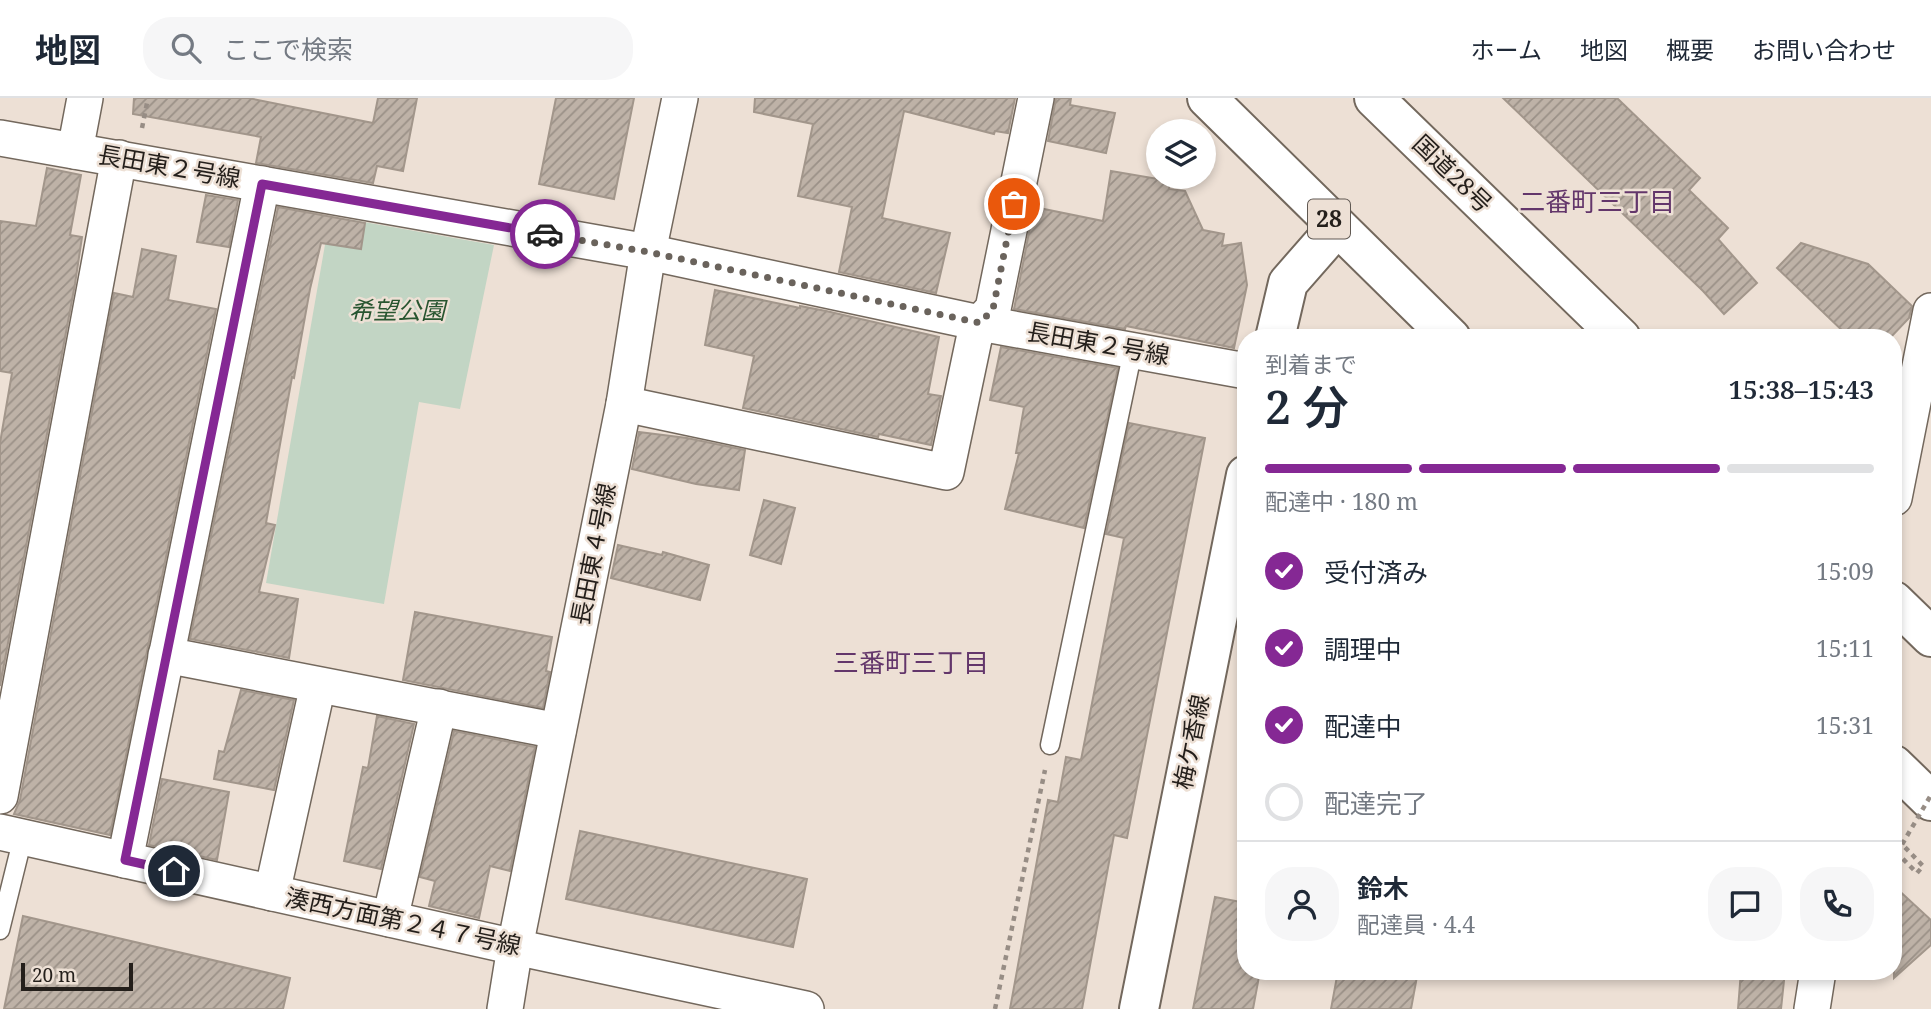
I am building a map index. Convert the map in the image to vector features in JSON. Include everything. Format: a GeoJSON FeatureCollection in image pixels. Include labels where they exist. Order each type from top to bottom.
{"type":"FeatureCollection","features":[{"type":"Feature","properties":{"kind":"main road","name":"28"},"geometry":{"type":"LineString","coordinates":[[1208,98],[1442,329]]}},
{"type":"Feature","properties":{"kind":"main road","name":"国道28号"},"geometry":{"type":"LineString","coordinates":[[1374,98],[1612,329]]}},
{"type":"Feature","properties":{"kind":"main road"},"geometry":{"type":"LineString","coordinates":[[1277,329],[1288,282],[1337,227]]}},
{"type":"Feature","properties":{"kind":"main road","name":"梅ケ香線"},"geometry":{"type":"LineString","coordinates":[[1139,1009],[1237,520]]}},
{"type":"Feature","properties":{"kind":"main road"},"geometry":{"type":"LineString","coordinates":[[1902,609],[1931,637]]}},
{"type":"Feature","properties":{"kind":"main road"},"geometry":{"type":"LineString","coordinates":[[1902,773],[1931,801]]}},
{"type":"Feature","properties":{"kind":"street"},"geometry":{"type":"LineString","coordinates":[[75,151],[85,98]]}},
{"type":"Feature","properties":{"kind":"street","name":"長田東４号線"},"geometry":{"type":"LineString","coordinates":[[505,1009],[515,947],[624,404],[648,252],[680,98]]}},
{"type":"Feature","properties":{"kind":"street"},"geometry":{"type":"LineString","coordinates":[[624,404],[946,472],[974,340],[980,323],[993,309],[1036,98]]}},
{"type":"Feature","properties":{"kind":"street","name":"長田東２号線"},"geometry":{"type":"LineString","coordinates":[[0,138],[648,252],[980,323],[1237,369]]}},
{"type":"Feature","properties":{"kind":"street"},"geometry":{"type":"LineString","coordinates":[[0,796],[119,158]]}},
{"type":"Feature","properties":{"kind":"street"},"geometry":{"type":"LineString","coordinates":[[125,860],[262,184]]}},
{"type":"Feature","properties":{"kind":"street"},"geometry":{"type":"LineString","coordinates":[[1902,458],[1931,311]]}},
{"type":"Feature","properties":{"kind":"street"},"geometry":{"type":"LineString","coordinates":[[166,656],[558,731]]}},
{"type":"Feature","properties":{"kind":"street"},"geometry":{"type":"LineString","coordinates":[[272,893],[318,685]]}},
{"type":"Feature","properties":{"kind":"street"},"geometry":{"type":"LineString","coordinates":[[390,919],[439,707]]}},
{"type":"Feature","properties":{"kind":"street","name":"湊西方面第２４７号線"},"geometry":{"type":"LineString","coordinates":[[12,835],[806,1009]]}},
{"type":"Feature","properties":{"kind":"street"},"geometry":{"type":"LineString","coordinates":[[1812,1009],[1817,980]]}},
{"type":"Feature","properties":{"kind":"lane"},"geometry":{"type":"LineString","coordinates":[[1050,745],[1133,350]]}},
{"type":"Feature","properties":{"kind":"lane"},"geometry":{"type":"LineString","coordinates":[[0,930],[12,835]]}},
{"type":"Feature","properties":{"kind":"path"},"geometry":{"type":"LineString","coordinates":[[995,1009],[1050,745]]}},
{"type":"Feature","properties":{"kind":"path"},"geometry":{"type":"LineString","coordinates":[[1902,840],[1931,795]]}},
{"type":"Feature","properties":{"kind":"path"},"geometry":{"type":"LineString","coordinates":[[1902,844],[1923,866],[1917,873],[1902,858]]}},
{"type":"Feature","properties":{"kind":"green space","name":"希望公園"},"geometry":{"type":"Polygon","coordinates":[[[330,216],[494,245],[460,409],[419,402],[384,604],[266,583],[330,216]]]}},
{"type":"Feature","properties":{"kind":"building"},"geometry":{"type":"Polygon","coordinates":[[[134,98],[248,98],[373,123],[378,98],[417,98],[403,171],[377,166],[373,183],[256,163],[261,137],[133,114],[134,98]]]}},
{"type":"Feature","properties":{"kind":"building"},"geometry":{"type":"Polygon","coordinates":[[[556,98],[634,98],[614,199],[539,184],[556,98]]]}},
{"type":"Feature","properties":{"kind":"building"},"geometry":{"type":"Polygon","coordinates":[[[755,98],[1015,98],[1008,133],[995,131],[994,134],[904,111],[882,218],[950,233],[936,293],[839,272],[852,207],[798,196],[813,124],[754,112],[755,98]]]}},
{"type":"Feature","properties":{"kind":"building"},"geometry":{"type":"Polygon","coordinates":[[[1056,98],[1071,98],[1070,105],[1115,113],[1106,153],[1048,141],[1056,98]]]}},
{"type":"Feature","properties":{"kind":"building"},"geometry":{"type":"Polygon","coordinates":[[[1503,98],[1617,98],[1700,178],[1689,190],[1728,228],[1718,239],[1757,283],[1724,314],[1503,98]]]}},
{"type":"Feature","properties":{"kind":"building"},"geometry":{"type":"Polygon","coordinates":[[[47,168],[81,175],[70,235],[82,237],[0,686],[0,443],[12,373],[0,371],[0,221],[36,226],[47,168]]]}},
{"type":"Feature","properties":{"kind":"building"},"geometry":{"type":"Polygon","coordinates":[[[1111,171],[1146,177],[1146,189],[1185,191],[1203,230],[1224,234],[1222,246],[1241,243],[1247,285],[1234,348],[1126,326],[1125,329],[1014,309],[1034,207],[1103,221],[1111,171]]]}},
{"type":"Feature","properties":{"kind":"building"},"geometry":{"type":"Polygon","coordinates":[[[206,195],[238,200],[229,247],[197,242],[206,195]]]}},
{"type":"Feature","properties":{"kind":"building"},"geometry":{"type":"Polygon","coordinates":[[[278,207],[365,223],[361,249],[321,243],[294,378],[292,377],[266,523],[275,525],[259,592],[298,599],[289,658],[190,639],[278,207]]]}},
{"type":"Feature","properties":{"kind":"building"},"geometry":{"type":"Polygon","coordinates":[[[1801,243],[1868,264],[1912,306],[1909,318],[1899,329],[1841,329],[1777,268],[1801,243]]]}},
{"type":"Feature","properties":{"kind":"building"},"geometry":{"type":"Polygon","coordinates":[[[142,249],[176,256],[168,300],[216,309],[110,835],[14,814],[20,800],[114,293],[133,297],[142,249]]]}},
{"type":"Feature","properties":{"kind":"building"},"geometry":{"type":"Polygon","coordinates":[[[715,290],[826,311],[939,337],[928,394],[941,396],[931,445],[879,434],[878,437],[743,408],[754,356],[705,345],[715,290]]]}},
{"type":"Feature","properties":{"kind":"building"},"geometry":{"type":"Polygon","coordinates":[[[1001,347],[1118,368],[1084,528],[1005,509],[1019,453],[1016,453],[1024,407],[990,400],[1001,347]]]}},
{"type":"Feature","properties":{"kind":"building"},"geometry":{"type":"Polygon","coordinates":[[[1129,423],[1205,438],[1127,838],[1114,835],[1082,1009],[1010,1009],[1048,800],[1058,802],[1066,757],[1081,760],[1124,538],[1106,534],[1129,423]]]}},
{"type":"Feature","properties":{"kind":"building"},"geometry":{"type":"Polygon","coordinates":[[[639,432],[687,438],[745,450],[739,490],[696,484],[632,469],[639,432]]]}},
{"type":"Feature","properties":{"kind":"building"},"geometry":{"type":"Polygon","coordinates":[[[764,500],[795,508],[781,564],[750,555],[764,500]]]}},
{"type":"Feature","properties":{"kind":"building"},"geometry":{"type":"Polygon","coordinates":[[[618,545],[662,555],[663,552],[709,565],[700,600],[611,578],[618,545]]]}},
{"type":"Feature","properties":{"kind":"building"},"geometry":{"type":"Polygon","coordinates":[[[415,612],[552,637],[546,671],[550,672],[543,708],[403,680],[415,612]]]}},
{"type":"Feature","properties":{"kind":"building"},"geometry":{"type":"Polygon","coordinates":[[[241,690],[294,700],[274,790],[214,779],[219,751],[224,752],[241,690]]]}},
{"type":"Feature","properties":{"kind":"building"},"geometry":{"type":"Polygon","coordinates":[[[377,716],[414,724],[381,869],[344,861],[363,767],[368,768],[377,716]]]}},
{"type":"Feature","properties":{"kind":"building"},"geometry":{"type":"Polygon","coordinates":[[[454,731],[535,747],[510,871],[490,866],[479,918],[429,906],[435,881],[420,877],[454,731]]]}},
{"type":"Feature","properties":{"kind":"building"},"geometry":{"type":"Polygon","coordinates":[[[162,779],[229,792],[217,860],[149,845],[162,779]]]}},
{"type":"Feature","properties":{"kind":"building"},"geometry":{"type":"Polygon","coordinates":[[[580,831],[807,879],[793,947],[566,899],[580,831]]]}},
{"type":"Feature","properties":{"kind":"building"},"geometry":{"type":"Polygon","coordinates":[[[1902,893],[1931,920],[1931,945],[1902,971],[1902,893]]]}},
{"type":"Feature","properties":{"kind":"building"},"geometry":{"type":"Polygon","coordinates":[[[1215,897],[1237,901],[1237,980],[1258,980],[1253,1009],[1193,1009],[1215,897]]]}},
{"type":"Feature","properties":{"kind":"building"},"geometry":{"type":"Polygon","coordinates":[[[23,916],[290,978],[283,1009],[4,1009],[23,916]]]}},
{"type":"Feature","properties":{"kind":"building"},"geometry":{"type":"Polygon","coordinates":[[[1336,980],[1416,980],[1411,1009],[1331,1009],[1336,980]]]}},
{"type":"Feature","properties":{"kind":"building"},"geometry":{"type":"Polygon","coordinates":[[[1740,980],[1784,980],[1781,1009],[1738,1009],[1740,980]]]}},
{"type":"Feature","properties":{"kind":"way so far"},"geometry":{"type":"LineString","coordinates":[[545,234],[648,252],[980,323],[993,309],[1014,204]]}},
{"type":"Feature","properties":{"kind":"district","name":"二番町三丁目"},"geometry":{"type":"Point","coordinates":[1597,202]}},
{"type":"Feature","properties":{"kind":"district","name":"三番町三丁目"},"geometry":{"type":"Point","coordinates":[911,663]}},
{"type":"Feature","properties":{"kind":"route"},"geometry":{"type":"LineString","coordinates":[[174,871],[125,860],[262,184],[545,234]]}}]}
